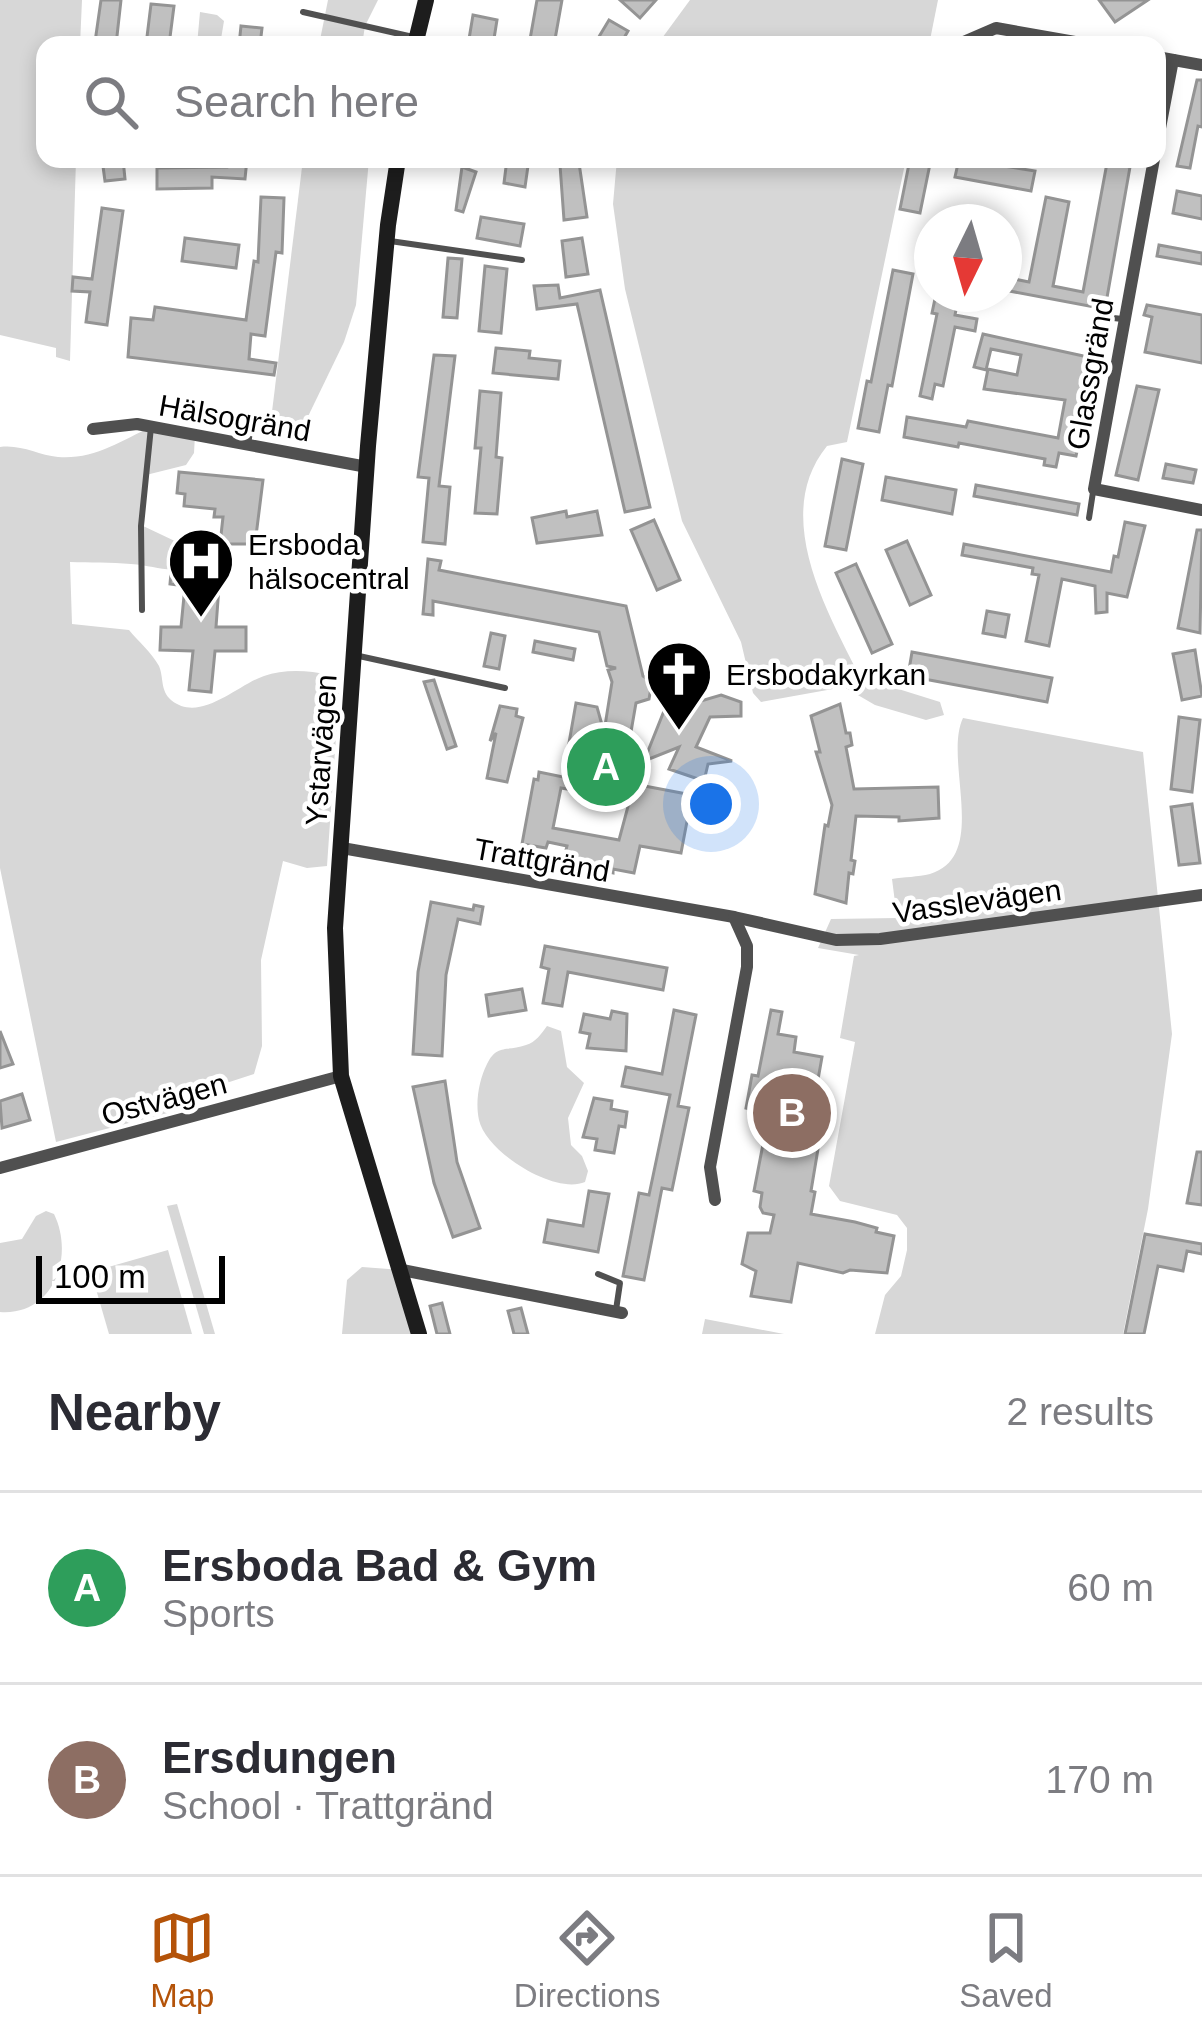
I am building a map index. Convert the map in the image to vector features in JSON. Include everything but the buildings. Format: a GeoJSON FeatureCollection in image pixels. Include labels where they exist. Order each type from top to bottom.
{"type":"FeatureCollection","features":[{"type":"Feature","properties":{"kind":"street"},"geometry":{"type":"LineString","coordinates":[[417,36],[426,0]]}},
{"type":"Feature","properties":{"kind":"street"},"geometry":{"type":"LineString","coordinates":[[978,36],[996,28],[1027,36]]}},
{"type":"Feature","properties":{"kind":"street"},"geometry":{"type":"LineString","coordinates":[[1166,59],[1202,65]]}},
{"type":"Feature","properties":{"kind":"street"},"geometry":{"type":"LineString","coordinates":[[1166,97],[1173,60]]}},
{"type":"Feature","properties":{"kind":"street","name":"Ystarvägen"},"geometry":{"type":"LineString","coordinates":[[397,168],[367,467],[334,928],[341,1076],[418,1334]]}},
{"type":"Feature","properties":{"kind":"street","name":"Glassgränd"},"geometry":{"type":"LineString","coordinates":[[1152,168],[1094,489],[1202,510]]}},
{"type":"Feature","properties":{"kind":"street","name":"Hälsogränd"},"geometry":{"type":"LineString","coordinates":[[93,429],[136,424],[367,467]]}},
{"type":"Feature","properties":{"kind":"street","name":"Trattgränd"},"geometry":{"type":"LineString","coordinates":[[341,848],[758,922]]}},
{"type":"Feature","properties":{"kind":"street","name":"Vasslevägen"},"geometry":{"type":"LineString","coordinates":[[758,922],[836,940],[880,939],[1202,895]]}},
{"type":"Feature","properties":{"kind":"street"},"geometry":{"type":"LineString","coordinates":[[716,1199],[710,1167],[752,968],[734,917]]}},
{"type":"Feature","properties":{"kind":"street","name":"Ostvägen"},"geometry":{"type":"LineString","coordinates":[[0,1168],[341,1076]]}},
{"type":"Feature","properties":{"kind":"street"},"geometry":{"type":"LineString","coordinates":[[402,1270],[619,1312]]}},
{"type":"Feature","properties":{"kind":"lane"},"geometry":{"type":"LineString","coordinates":[[303,12],[397,36]]}},
{"type":"Feature","properties":{"kind":"lane"},"geometry":{"type":"LineString","coordinates":[[387,241],[523,260]]}},
{"type":"Feature","properties":{"kind":"lane"},"geometry":{"type":"LineString","coordinates":[[1103,317],[1124,320]]}},
{"type":"Feature","properties":{"kind":"lane"},"geometry":{"type":"LineString","coordinates":[[248,445],[250,424]]}},
{"type":"Feature","properties":{"kind":"lane"},"geometry":{"type":"LineString","coordinates":[[142,610],[141,526],[151,427]]}},
{"type":"Feature","properties":{"kind":"lane"},"geometry":{"type":"LineString","coordinates":[[1089,518],[1094,489]]}},
{"type":"Feature","properties":{"kind":"lane"},"geometry":{"type":"LineString","coordinates":[[132,588],[142,588]]}},
{"type":"Feature","properties":{"kind":"lane"},"geometry":{"type":"LineString","coordinates":[[355,655],[505,688]]}},
{"type":"Feature","properties":{"kind":"lane"},"geometry":{"type":"LineString","coordinates":[[598,1274],[620,1283],[619,1312]]}},
{"type":"Feature","properties":{"kind":"shaded area"},"geometry":{"type":"Polygon","coordinates":[[[0,0],[82,0],[80,36],[36,36],[36,168],[76,168],[70,361],[56,357],[56,348],[0,335],[0,0]]]}},
{"type":"Feature","properties":{"kind":"shaded area"},"geometry":{"type":"Polygon","coordinates":[[[328,0],[378,0],[363,36],[321,36],[328,0]]]}},
{"type":"Feature","properties":{"kind":"shaded area"},"geometry":{"type":"Polygon","coordinates":[[[690,0],[938,0],[931,36],[664,36],[690,0]]]}},
{"type":"Feature","properties":{"kind":"shaded area"},"geometry":{"type":"Polygon","coordinates":[[[200,12],[224,21],[222,36],[198,36],[200,12]]]}},
{"type":"Feature","properties":{"kind":"shaded area"},"geometry":{"type":"Polygon","coordinates":[[[302,168],[368,168],[356,305],[344,342],[300,433],[270,428],[302,168]]]}},
{"type":"Feature","properties":{"kind":"shaded area"},"geometry":{"type":"Polygon","coordinates":[[[616,168],[904,168],[847,442],[827,446],[811,473],[804,532],[820,593],[860,677],[940,702],[944,715],[926,720],[875,705],[844,687],[761,702],[753,693],[741,642],[682,521],[625,289],[613,204],[616,168]]]}},
{"type":"Feature","properties":{"kind":"shaded area"},"geometry":{"type":"Polygon","coordinates":[[[151,427],[195,435],[194,453],[186,465],[146,475],[141,525],[198,552],[199,562],[173,569],[70,562],[72,624],[129,630],[159,666],[168,696],[182,706],[206,705],[271,674],[328,675],[339,693],[327,866],[307,868],[283,861],[261,960],[262,1046],[254,1074],[171,1101],[175,1111],[56,1142],[0,868],[0,447],[58,457],[83,456],[151,427]]]}},
{"type":"Feature","properties":{"kind":"shaded area"},"geometry":{"type":"Polygon","coordinates":[[[963,718],[1143,752],[1172,1034],[1148,1209],[1123,1334],[875,1334],[885,1295],[901,1276],[907,1228],[897,1215],[840,1201],[829,1186],[855,1042],[840,1038],[854,956],[859,955],[818,948],[831,919],[897,918],[892,879],[930,874],[948,864],[962,828],[958,736],[963,718]]]}},
{"type":"Feature","properties":{"kind":"shaded area"},"geometry":{"type":"Polygon","coordinates":[[[547,1026],[561,1031],[567,1067],[584,1083],[568,1118],[571,1145],[588,1171],[585,1182],[556,1182],[523,1168],[494,1145],[479,1120],[478,1091],[491,1057],[530,1044],[547,1026]]]}},
{"type":"Feature","properties":{"kind":"shaded area"},"geometry":{"type":"Polygon","coordinates":[[[177,1204],[215,1334],[204,1334],[167,1206],[177,1204]]]}},
{"type":"Feature","properties":{"kind":"shaded area"},"geometry":{"type":"Polygon","coordinates":[[[46,1211],[54,1214],[60,1231],[62,1248],[55,1281],[34,1304],[0,1312],[0,1243],[22,1239],[36,1216],[46,1211]]]}},
{"type":"Feature","properties":{"kind":"shaded area"},"geometry":{"type":"Polygon","coordinates":[[[168,1250],[192,1334],[109,1334],[91,1272],[168,1250]]]}},
{"type":"Feature","properties":{"kind":"shaded area"},"geometry":{"type":"Polygon","coordinates":[[[362,1267],[402,1270],[419,1334],[342,1334],[347,1280],[362,1267]]]}},
{"type":"Feature","properties":{"kind":"shaded area"},"geometry":{"type":"Polygon","coordinates":[[[705,1319],[784,1334],[702,1334],[705,1319]]]}},
{"type":"Feature","properties":{"kind":"place","name":"Ersboda hälsocentral"},"geometry":{"type":"Point","coordinates":[201,620]}},
{"type":"Feature","properties":{"kind":"place","name":"Ersbodakyrkan"},"geometry":{"type":"Point","coordinates":[679,733]}},
{"type":"Feature","properties":{"kind":"place","name":"Ersboda Bad & Gym"},"geometry":{"type":"Point","coordinates":[606,767]}},
{"type":"Feature","properties":{"kind":"place","name":"Ersdungen"},"geometry":{"type":"Point","coordinates":[792,1113]}}]}
